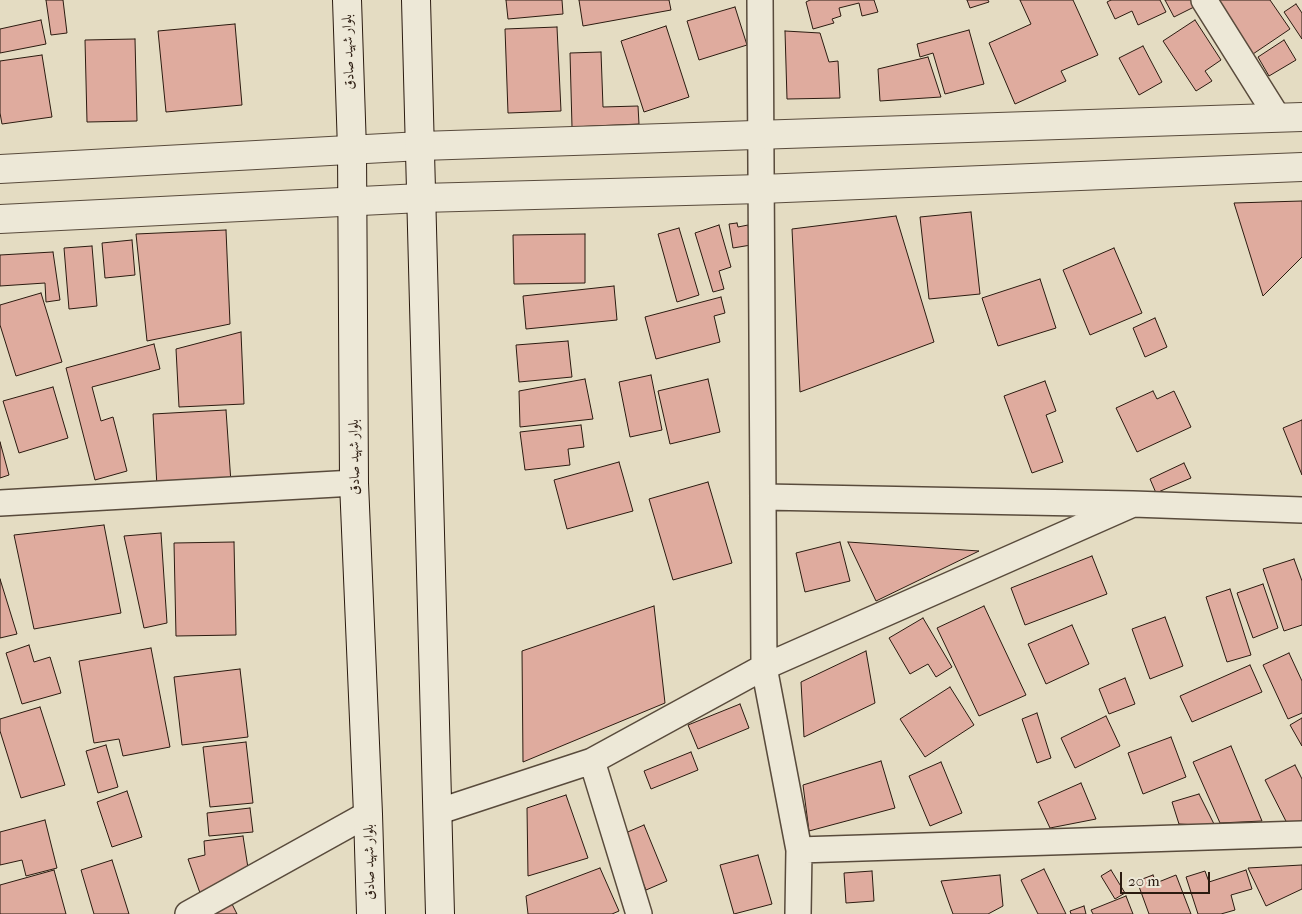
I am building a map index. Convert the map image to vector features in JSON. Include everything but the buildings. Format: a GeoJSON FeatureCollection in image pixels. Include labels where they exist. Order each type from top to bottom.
{"type":"FeatureCollection","features":[{"type":"Feature","properties":{"kind":"street","name":"بلوار شهید صادق"},"geometry":{"type":"LineString","coordinates":[[347,0],[353,201],[354,483],[371,914]]}},
{"type":"Feature","properties":{"kind":"street"},"geometry":{"type":"LineString","coordinates":[[416,0],[440,914]]}},
{"type":"Feature","properties":{"kind":"street"},"geometry":{"type":"LineString","coordinates":[[760,0],[764,666],[799,850],[798,914]]}},
{"type":"Feature","properties":{"kind":"street"},"geometry":{"type":"LineString","coordinates":[[1204,0],[1290,118]]}},
{"type":"Feature","properties":{"kind":"street"},"geometry":{"type":"LineString","coordinates":[[0,169],[421,146],[1290,118]]}},
{"type":"Feature","properties":{"kind":"street"},"geometry":{"type":"LineString","coordinates":[[0,219],[421,198],[761,189],[1302,168]]}},
{"type":"Feature","properties":{"kind":"street"},"geometry":{"type":"LineString","coordinates":[[0,503],[354,483]]}},
{"type":"Feature","properties":{"kind":"street"},"geometry":{"type":"LineString","coordinates":[[764,497],[1133,504],[1302,510]]}},
{"type":"Feature","properties":{"kind":"street"},"geometry":{"type":"LineString","coordinates":[[437,812],[592,761],[764,666],[1133,504]]}},
{"type":"Feature","properties":{"kind":"street"},"geometry":{"type":"LineString","coordinates":[[592,761],[639,914]]}},
{"type":"Feature","properties":{"kind":"street"},"geometry":{"type":"LineString","coordinates":[[188,914],[368,814]]}},
{"type":"Feature","properties":{"kind":"street"},"geometry":{"type":"LineString","coordinates":[[799,850],[1302,834]]}}]}
